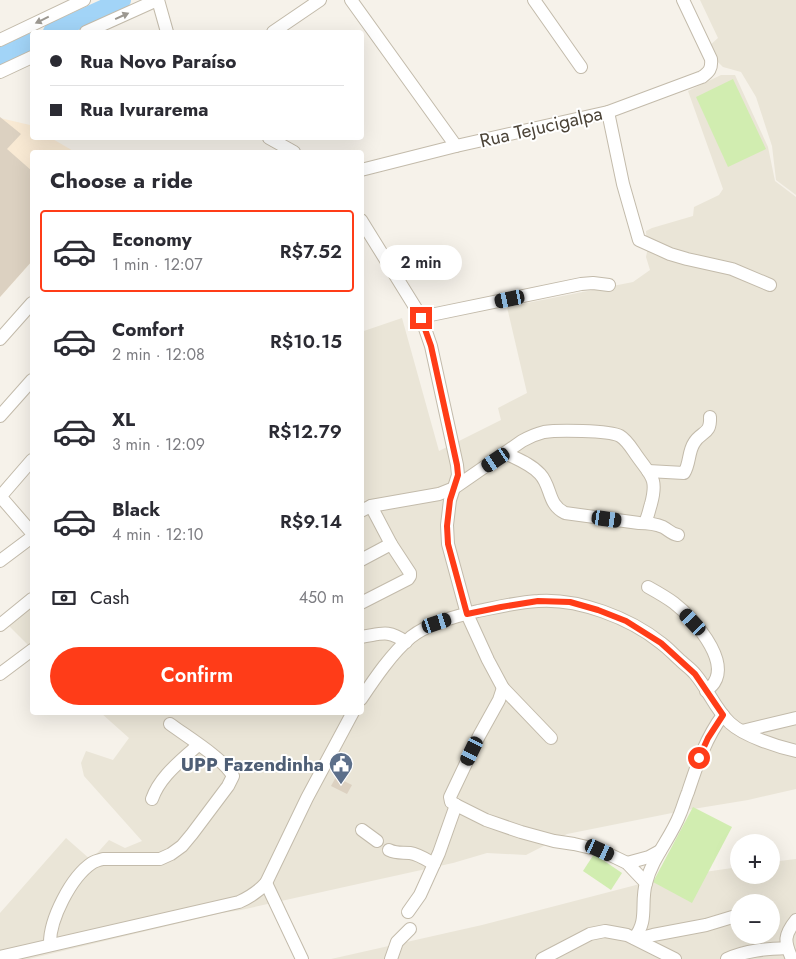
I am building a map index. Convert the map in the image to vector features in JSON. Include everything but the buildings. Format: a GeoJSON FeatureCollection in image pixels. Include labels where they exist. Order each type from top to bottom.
{"type":"FeatureCollection","features":[{"type":"Feature","properties":{"kind":"street"},"geometry":{"type":"LineString","coordinates":[[0,40],[84,0]]}},
{"type":"Feature","properties":{"kind":"street"},"geometry":{"type":"LineString","coordinates":[[90,30],[158,0],[166,30]]}},
{"type":"Feature","properties":{"kind":"street"},"geometry":{"type":"LineString","coordinates":[[276,30],[320,0]]}},
{"type":"Feature","properties":{"kind":"street"},"geometry":{"type":"LineString","coordinates":[[351,0],[456,146]]}},
{"type":"Feature","properties":{"kind":"street"},"geometry":{"type":"LineString","coordinates":[[534,0],[580,67]]}},
{"type":"Feature","properties":{"kind":"street","name":"Rua Tejucigalpa"},"geometry":{"type":"LineString","coordinates":[[364,169],[456,146],[608,112],[702,77],[708,73],[712,66],[712,59],[683,0]]}},
{"type":"Feature","properties":{"kind":"street"},"geometry":{"type":"LineString","coordinates":[[0,72],[29,61]]}},
{"type":"Feature","properties":{"kind":"street"},"geometry":{"type":"LineString","coordinates":[[608,112],[623,184],[643,255]]}},
{"type":"Feature","properties":{"kind":"street"},"geometry":{"type":"LineString","coordinates":[[273,140],[290,150]]}},
{"type":"Feature","properties":{"kind":"street"},"geometry":{"type":"LineString","coordinates":[[364,225],[421,318],[431,346],[457,465],[458,475],[450,500],[447,526],[448,544],[467,614],[502,688],[551,738]]}},
{"type":"Feature","properties":{"kind":"street"},"geometry":{"type":"LineString","coordinates":[[639,240],[670,254],[732,269],[770,285]]}},
{"type":"Feature","properties":{"kind":"street"},"geometry":{"type":"LineString","coordinates":[[421,318],[581,284],[609,285]]}},
{"type":"Feature","properties":{"kind":"street"},"geometry":{"type":"LineString","coordinates":[[0,339],[30,305]]}},
{"type":"Feature","properties":{"kind":"street"},"geometry":{"type":"LineString","coordinates":[[0,416],[30,382]]}},
{"type":"Feature","properties":{"kind":"street"},"geometry":{"type":"LineString","coordinates":[[648,471],[684,473],[694,441],[708,430],[710,417]]}},
{"type":"Feature","properties":{"kind":"street"},"geometry":{"type":"LineString","coordinates":[[364,601],[408,579],[410,576],[410,573],[391,544],[366,509],[439,494],[454,488],[506,454],[522,441],[544,432],[605,432],[621,436],[653,479],[654,488],[645,522]]}},
{"type":"Feature","properties":{"kind":"street"},"geometry":{"type":"LineString","coordinates":[[506,454],[533,468],[540,474],[545,480],[555,506],[559,510],[639,523],[645,522],[678,535]]}},
{"type":"Feature","properties":{"kind":"street"},"geometry":{"type":"LineString","coordinates":[[30,462],[0,497],[30,533]]}},
{"type":"Feature","properties":{"kind":"street"},"geometry":{"type":"LineString","coordinates":[[0,561],[30,537]]}},
{"type":"Feature","properties":{"kind":"street"},"geometry":{"type":"LineString","coordinates":[[364,558],[391,544]]}},
{"type":"Feature","properties":{"kind":"street"},"geometry":{"type":"LineString","coordinates":[[648,587],[682,610],[698,628],[714,651],[718,671],[714,683],[706,691]]}},
{"type":"Feature","properties":{"kind":"street"},"geometry":{"type":"LineString","coordinates":[[0,625],[30,601]]}},
{"type":"Feature","properties":{"kind":"street"},"geometry":{"type":"LineString","coordinates":[[364,694],[389,661],[412,636],[437,623],[467,614],[538,601],[570,602],[626,621],[661,643],[695,674],[731,724],[774,745],[796,751]]}},
{"type":"Feature","properties":{"kind":"street"},"geometry":{"type":"LineString","coordinates":[[364,636],[392,634],[406,642]]}},
{"type":"Feature","properties":{"kind":"street"},"geometry":{"type":"LineString","coordinates":[[0,674],[30,652]]}},
{"type":"Feature","properties":{"kind":"street"},"geometry":{"type":"LineString","coordinates":[[408,912],[420,895],[434,864],[453,804],[450,797],[499,700],[502,688]]}},
{"type":"Feature","properties":{"kind":"street"},"geometry":{"type":"LineString","coordinates":[[0,957],[240,902],[250,898],[266,883],[307,798],[351,715]]}},
{"type":"Feature","properties":{"kind":"street"},"geometry":{"type":"LineString","coordinates":[[635,939],[643,920],[646,883],[660,851],[680,814],[699,758],[708,738],[723,715]]}},
{"type":"Feature","properties":{"kind":"street"},"geometry":{"type":"LineString","coordinates":[[742,730],[796,718]]}},
{"type":"Feature","properties":{"kind":"street"},"geometry":{"type":"LineString","coordinates":[[50,945],[51,929],[60,906],[75,880],[90,864],[103,859],[160,859],[171,854],[182,846],[228,786],[233,776],[227,767],[170,724]]}},
{"type":"Feature","properties":{"kind":"street"},"geometry":{"type":"LineString","coordinates":[[152,799],[155,789],[164,776],[198,745]]}},
{"type":"Feature","properties":{"kind":"street"},"geometry":{"type":"LineString","coordinates":[[453,804],[486,820],[522,832],[554,841],[600,850],[627,863],[646,883]]}},
{"type":"Feature","properties":{"kind":"street"},"geometry":{"type":"LineString","coordinates":[[362,830],[393,852],[412,853],[434,864]]}},
{"type":"Feature","properties":{"kind":"street"},"geometry":{"type":"LineString","coordinates":[[627,863],[649,857],[660,851]]}},
{"type":"Feature","properties":{"kind":"street"},"geometry":{"type":"LineString","coordinates":[[266,883],[302,959]]}},
{"type":"Feature","properties":{"kind":"street"},"geometry":{"type":"LineString","coordinates":[[635,939],[706,925],[730,918]]}},
{"type":"Feature","properties":{"kind":"street"},"geometry":{"type":"LineString","coordinates":[[727,959],[751,951],[789,953],[786,943],[787,937],[796,920]]}},
{"type":"Feature","properties":{"kind":"street"},"geometry":{"type":"LineString","coordinates":[[390,959],[397,942],[410,929]]}},
{"type":"Feature","properties":{"kind":"street"},"geometry":{"type":"LineString","coordinates":[[542,959],[590,934],[605,932],[622,933],[675,959]]}},
{"type":"Feature","properties":{"kind":"shaded area"},"geometry":{"type":"Polygon","coordinates":[[[700,0],[796,0],[796,195],[776,180],[772,146],[756,97],[741,72],[723,67],[713,57],[708,47],[718,38],[700,0]]]}},
{"type":"Feature","properties":{"kind":"shaded area"},"geometry":{"type":"Polygon","coordinates":[[[721,75],[735,75],[768,147],[775,181],[796,197],[796,789],[748,800],[567,834],[526,855],[487,853],[453,863],[222,913],[29,959],[0,959],[0,913],[66,838],[91,860],[109,840],[125,848],[142,841],[84,776],[81,763],[86,751],[113,760],[129,738],[103,715],[364,715],[364,331],[402,318],[439,451],[501,420],[498,408],[527,393],[507,307],[633,282],[650,270],[646,257],[646,231],[693,216],[694,207],[719,195],[723,189],[688,91],[721,75]]]}},
{"type":"Feature","properties":{"kind":"shaded area"},"geometry":{"type":"Polygon","coordinates":[[[0,118],[30,125],[30,140],[54,140],[72,150],[30,150],[30,263],[0,297],[0,118]]]}},
{"type":"Feature","properties":{"kind":"shaded area"},"geometry":{"type":"Polygon","coordinates":[[[30,604],[30,647],[7,624],[30,604]]]}},
{"type":"Feature","properties":{"kind":"shaded area"},"geometry":{"type":"Polygon","coordinates":[[[796,859],[796,959],[331,959],[482,925],[663,878],[730,868],[730,884],[780,884],[780,861],[796,859]]]}},
{"type":"Feature","properties":{"kind":"green space"},"geometry":{"type":"Polygon","coordinates":[[[733,79],[766,149],[728,167],[696,97],[733,79]]]}},
{"type":"Feature","properties":{"kind":"green space"},"geometry":{"type":"Polygon","coordinates":[[[693,807],[732,827],[692,903],[653,882],[693,807]]]}},
{"type":"Feature","properties":{"kind":"green space"},"geometry":{"type":"Polygon","coordinates":[[[594,854],[622,873],[611,890],[583,871],[594,854]]]}},
{"type":"Feature","properties":{"kind":"waterway"},"geometry":{"type":"LineString","coordinates":[[56,30],[122,0]]}},
{"type":"Feature","properties":{"kind":"waterway"},"geometry":{"type":"LineString","coordinates":[[0,57],[30,43]]}},
{"type":"Feature","properties":{"kind":"place","name":"UPP Fazendinha"},"geometry":{"type":"Point","coordinates":[341,785]}},
{"type":"Feature","properties":{"kind":"route"},"geometry":{"type":"LineString","coordinates":[[421,318],[431,346],[457,465],[458,475],[449,508],[448,544],[467,614],[538,601],[570,602],[598,610],[636,627],[661,643],[695,674],[723,715],[715,725],[699,758]]}}]}
